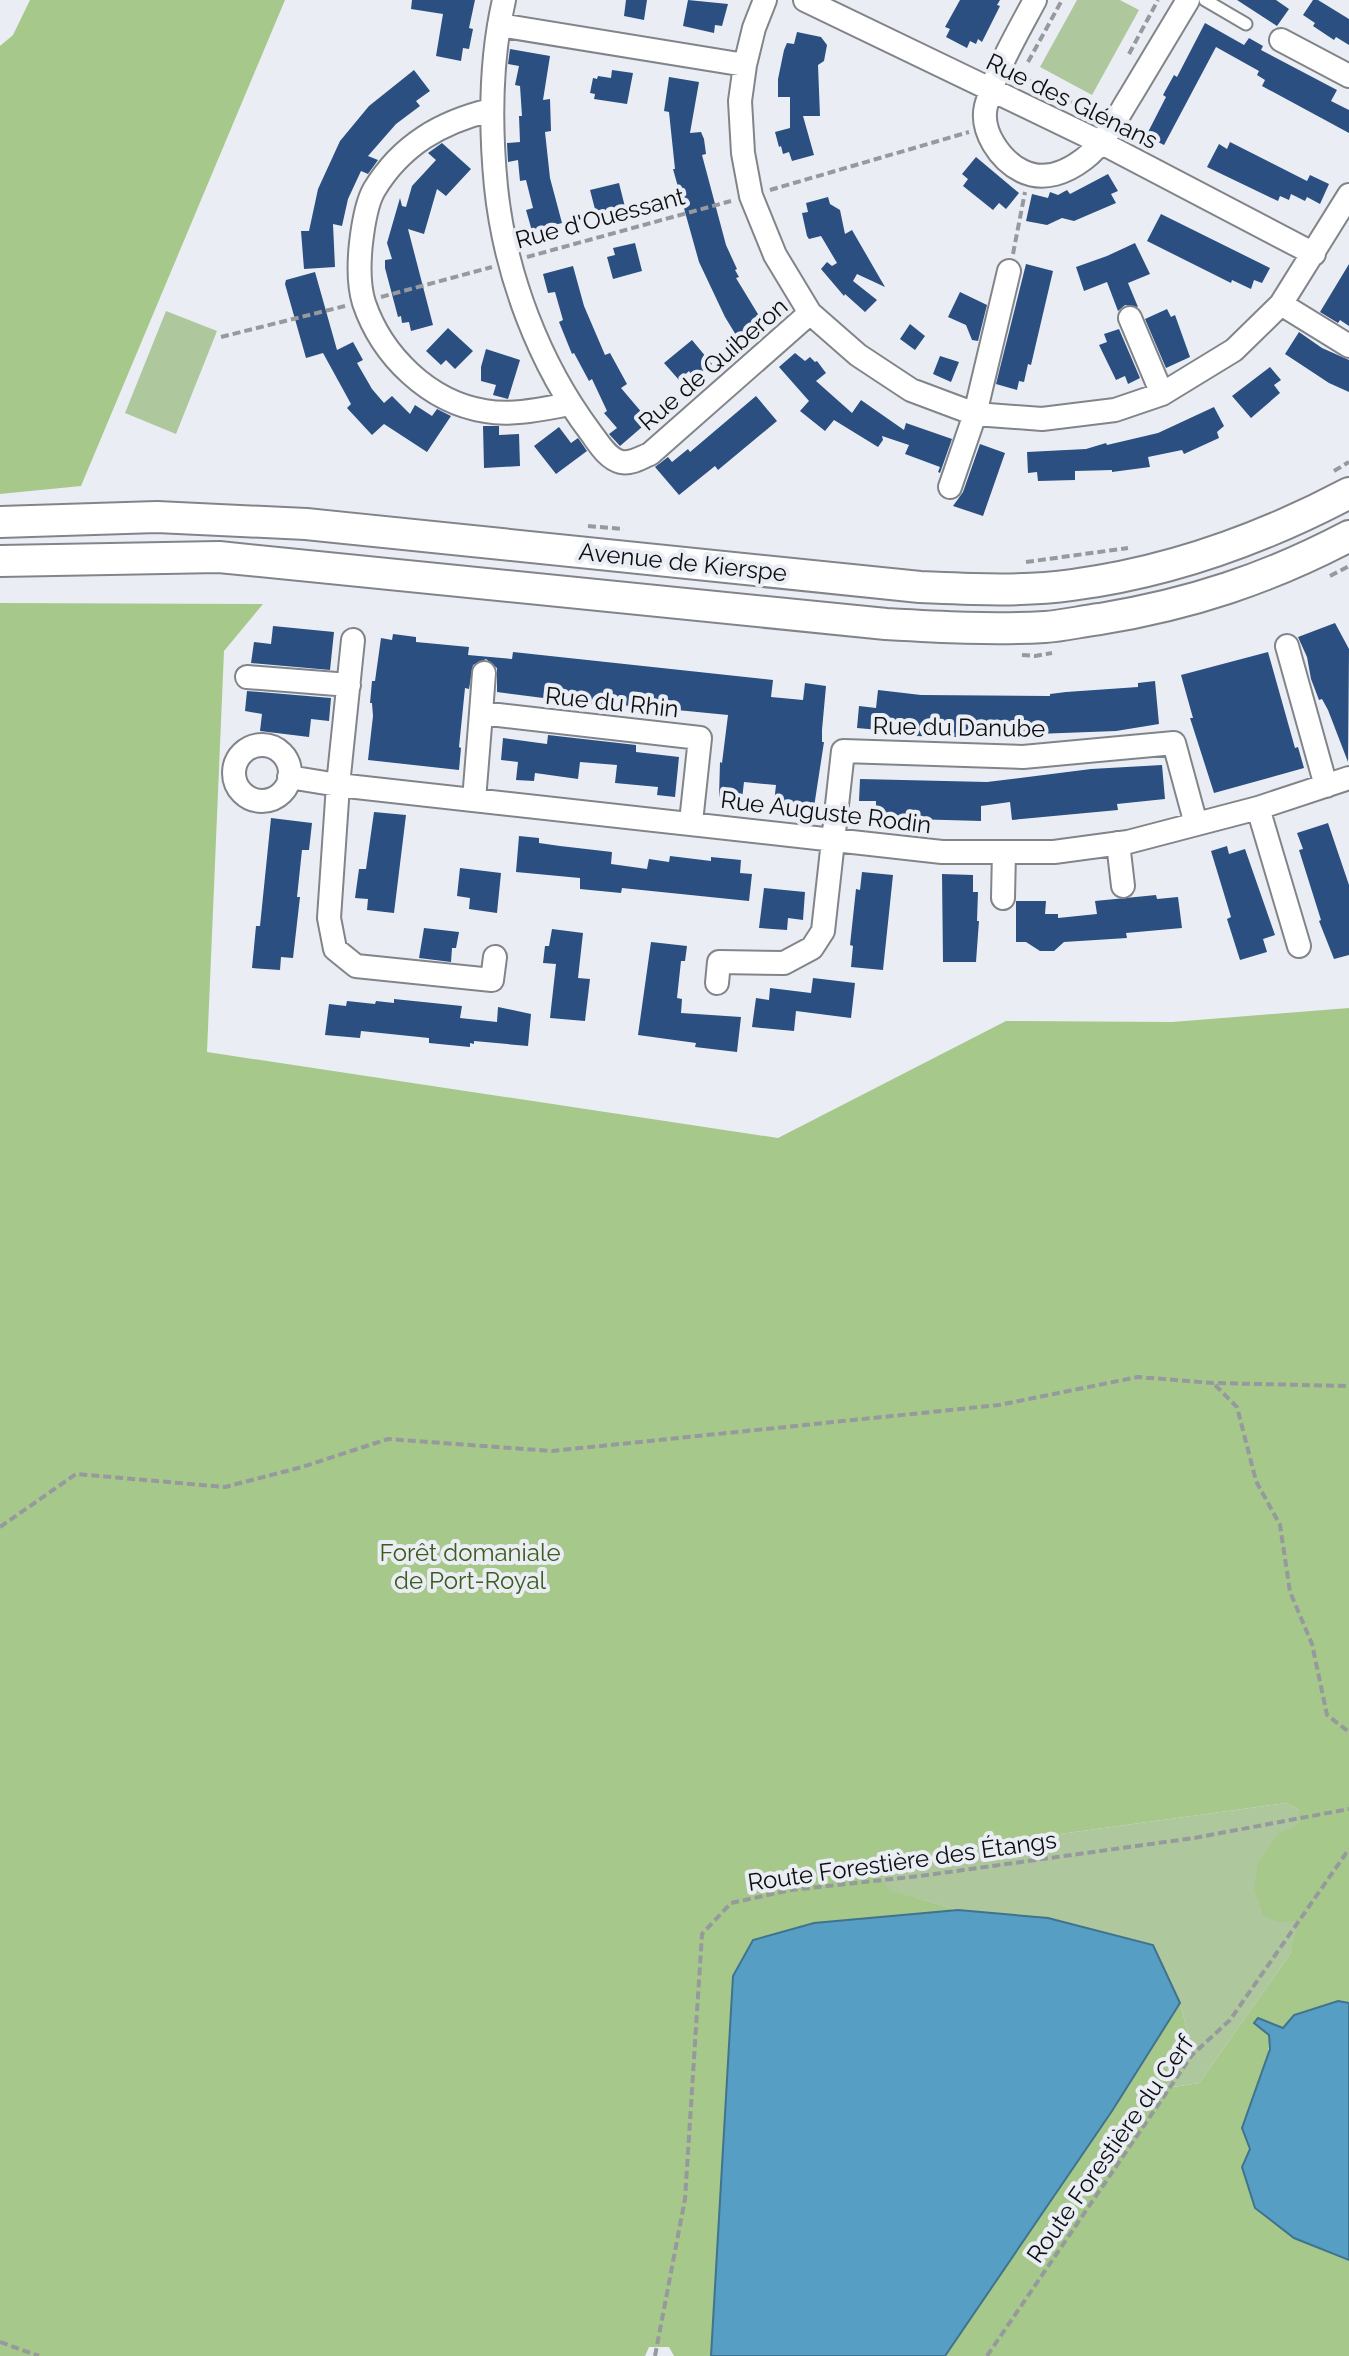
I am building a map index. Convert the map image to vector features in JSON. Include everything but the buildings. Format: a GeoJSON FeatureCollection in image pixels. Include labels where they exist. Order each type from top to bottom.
{"type":"FeatureCollection","features":[{"type":"Feature","properties":{"kind":"main road","name":"Avenue de Kierspe"},"geometry":{"type":"LineString","coordinates":[[0,522],[157,517],[306,524],[920,587],[993,590],[1071,585],[1151,571],[1229,548],[1297,521],[1349,493]]}},
{"type":"Feature","properties":{"kind":"main road","name":"Avenue de Kierspe"},"geometry":{"type":"LineString","coordinates":[[0,561],[219,557],[886,624],[981,629],[1049,627],[1136,613],[1205,596],[1232,589],[1349,536]]}},
{"type":"Feature","properties":{"kind":"street","name":"Rue de Quiberon"},"geometry":{"type":"LineString","coordinates":[[504,0],[491,110],[496,191],[510,262],[527,315],[570,404],[607,454],[620,462],[633,462],[650,454],[810,313]]}},
{"type":"Feature","properties":{"kind":"street"},"geometry":{"type":"LineString","coordinates":[[765,0],[754,28],[740,101],[743,153],[751,196],[775,255],[810,313],[858,355],[911,390],[975,414],[1042,419],[1115,410],[1162,394],[1234,350],[1281,304],[1349,195]]}},
{"type":"Feature","properties":{"kind":"street","name":"Rue des Glénans"},"geometry":{"type":"LineString","coordinates":[[805,0],[1102,143],[1314,254]]}},
{"type":"Feature","properties":{"kind":"street"},"geometry":{"type":"LineString","coordinates":[[1035,0],[1007,53],[986,108],[987,127],[993,145],[1007,162],[1028,173],[1048,176],[1067,172],[1102,143],[1188,0]]}},
{"type":"Feature","properties":{"kind":"street"},"geometry":{"type":"LineString","coordinates":[[499,25],[745,65]]}},
{"type":"Feature","properties":{"kind":"street"},"geometry":{"type":"LineString","coordinates":[[1281,40],[1349,76]]}},
{"type":"Feature","properties":{"kind":"street"},"geometry":{"type":"LineString","coordinates":[[491,110],[459,118],[424,137],[398,157],[372,192],[363,226],[359,263],[364,301],[382,340],[409,375],[446,398],[484,411],[525,412],[570,404]]}},
{"type":"Feature","properties":{"kind":"street"},"geometry":{"type":"LineString","coordinates":[[950,487],[975,414],[1009,271]]}},
{"type":"Feature","properties":{"kind":"street"},"geometry":{"type":"LineString","coordinates":[[1281,304],[1349,346]]}},
{"type":"Feature","properties":{"kind":"street"},"geometry":{"type":"LineString","coordinates":[[1130,318],[1162,394]]}},
{"type":"Feature","properties":{"kind":"street"},"geometry":{"type":"LineString","coordinates":[[353,640],[338,785],[329,918],[335,949],[356,966],[492,980],[495,957]]}},
{"type":"Feature","properties":{"kind":"street"},"geometry":{"type":"LineString","coordinates":[[1287,646],[1326,786]]}},
{"type":"Feature","properties":{"kind":"street"},"geometry":{"type":"LineString","coordinates":[[474,800],[484,673]]}},
{"type":"Feature","properties":{"kind":"street"},"geometry":{"type":"LineString","coordinates":[[247,677],[349,685]]}},
{"type":"Feature","properties":{"kind":"street","name":"Rue du Rhin"},"geometry":{"type":"LineString","coordinates":[[481,713],[700,738],[691,822]]}},
{"type":"Feature","properties":{"kind":"street","name":"Rue du Danube"},"geometry":{"type":"LineString","coordinates":[[835,839],[843,751],[1023,757],[1174,743],[1196,824]]}},
{"type":"Feature","properties":{"kind":"street","name":"Rue Auguste Rodin"},"geometry":{"type":"LineString","coordinates":[[289,777],[942,852],[1054,852],[1118,843],[1258,808],[1349,778]]}},
{"type":"Feature","properties":{"kind":"street"},"geometry":{"type":"LineString","coordinates":[[1258,808],[1299,946]]}},
{"type":"Feature","properties":{"kind":"street"},"geometry":{"type":"LineString","coordinates":[[717,983],[719,962],[784,963],[812,948],[823,931],[835,839]]}},
{"type":"Feature","properties":{"kind":"street"},"geometry":{"type":"LineString","coordinates":[[1118,843],[1123,886]]}},
{"type":"Feature","properties":{"kind":"street"},"geometry":{"type":"LineString","coordinates":[[1003,898],[1004,852]]}},
{"type":"Feature","properties":{"kind":"lane"},"geometry":{"type":"LineString","coordinates":[[1205,0],[1246,24]]}},
{"type":"Feature","properties":{"kind":"path"},"geometry":{"type":"LineString","coordinates":[[1062,0],[1020,76],[1096,114]]}},
{"type":"Feature","properties":{"kind":"path"},"geometry":{"type":"LineString","coordinates":[[1126,59],[1158,0]]}},
{"type":"Feature","properties":{"kind":"path","name":"Rue d'Ouessant"},"geometry":{"type":"LineString","coordinates":[[221,337],[751,196],[987,127]]}},
{"type":"Feature","properties":{"kind":"path"},"geometry":{"type":"LineString","coordinates":[[1009,271],[1028,173]]}},
{"type":"Feature","properties":{"kind":"path"},"geometry":{"type":"LineString","coordinates":[[1323,477],[1349,462]]}},
{"type":"Feature","properties":{"kind":"path"},"geometry":{"type":"LineString","coordinates":[[584,525],[629,530]]}},
{"type":"Feature","properties":{"kind":"path"},"geometry":{"type":"LineString","coordinates":[[1018,564],[1134,547]]}},
{"type":"Feature","properties":{"kind":"path"},"geometry":{"type":"LineString","coordinates":[[0,1527],[76,1474],[225,1487],[302,1467],[388,1439],[552,1451],[999,1405],[1138,1377],[1213,1383],[1349,1386]]}},
{"type":"Feature","properties":{"kind":"path"},"geometry":{"type":"LineString","coordinates":[[1213,1383],[1237,1407],[1256,1481],[1280,1525],[1290,1592],[1312,1644],[1327,1715],[1349,1732]]}},
{"type":"Feature","properties":{"kind":"path","name":"Route Forestière des Étangs"},"geometry":{"type":"LineString","coordinates":[[655,2356],[685,2199],[702,1934],[731,1903],[791,1890],[920,1876],[1194,1838],[1349,1809]]}},
{"type":"Feature","properties":{"kind":"path","name":"Route Forestière du Cerf"},"geometry":{"type":"LineString","coordinates":[[987,2356],[1192,2055],[1230,2020],[1349,1849]]}},
{"type":"Feature","properties":{"kind":"path"},"geometry":{"type":"LineString","coordinates":[[0,2342],[39,2356]]}},
{"type":"Feature","properties":{"kind":"green space"},"geometry":{"type":"Polygon","coordinates":[[[30,0],[285,0],[81,486],[0,494],[0,46],[13,35],[30,0]]]}},
{"type":"Feature","properties":{"kind":"green space"},"geometry":{"type":"Polygon","coordinates":[[[1077,0],[1120,0],[1139,10],[1092,95],[1040,67],[1077,0]]]}},
{"type":"Feature","properties":{"kind":"green space"},"geometry":{"type":"Polygon","coordinates":[[[166,311],[217,331],[176,434],[125,413],[166,311]]]}},
{"type":"Feature","properties":{"kind":"green space","name":"Forêt domaniale de Port-Royal"},"geometry":{"type":"Polygon","coordinates":[[[0,603],[263,604],[224,651],[207,1052],[778,1138],[1006,1021],[1172,1022],[1349,1008],[1349,2003],[1338,2001],[1269,2035],[1264,2071],[1242,2128],[1294,2238],[1349,2260],[1349,2356],[945,2356],[1112,2111],[1180,2003],[1190,2041],[1167,2067],[1167,2088],[1199,2083],[1290,1954],[1298,1921],[1277,1922],[1263,1915],[1254,1887],[1258,1862],[1279,1833],[1298,1825],[1299,1810],[1287,1803],[884,1858],[876,1873],[890,1890],[958,1910],[814,1923],[753,1940],[733,1976],[711,2356],[674,2356],[669,2347],[649,2347],[645,2356],[0,2356],[0,603]]]}},
{"type":"Feature","properties":{"kind":"green space"},"geometry":{"type":"Polygon","coordinates":[[[1287,1803],[1299,1810],[1299,1921],[1290,1954],[1199,2083],[1166,2088],[1167,2067],[1190,2041],[1180,2003],[1153,1945],[1048,1918],[958,1910],[889,1890],[875,1873],[883,1858],[1287,1803]]]}},
{"type":"Feature","properties":{"kind":"water"},"geometry":{"type":"Polygon","coordinates":[[[958,1910],[1048,1918],[1153,1945],[1180,2003],[1112,2111],[945,2356],[711,2356],[733,1976],[753,1940],[814,1923],[958,1910]]]}},
{"type":"Feature","properties":{"kind":"water"},"geometry":{"type":"Polygon","coordinates":[[[1338,2001],[1349,2003],[1349,2260],[1294,2238],[1255,2208],[1242,2167],[1250,2149],[1242,2128],[1270,2049],[1269,2035],[1254,2023],[1258,2018],[1283,2028],[1294,2015],[1338,2001]]]}}]}
